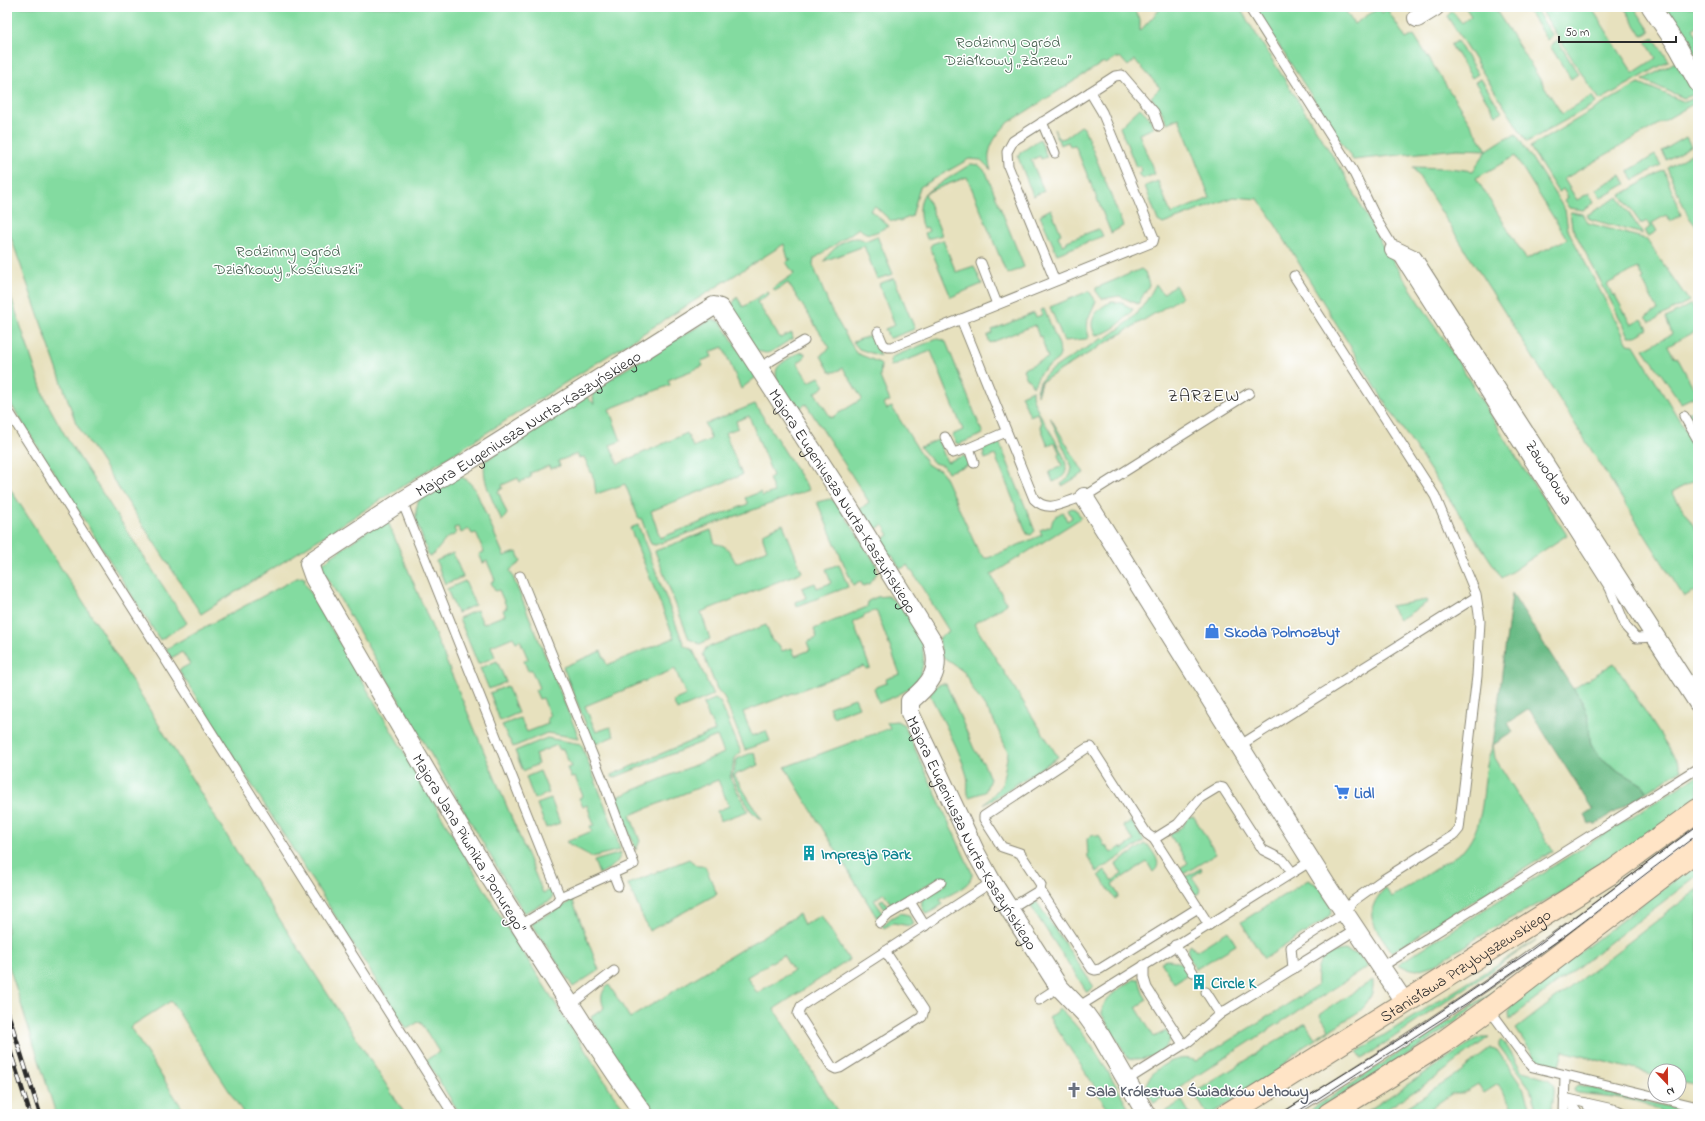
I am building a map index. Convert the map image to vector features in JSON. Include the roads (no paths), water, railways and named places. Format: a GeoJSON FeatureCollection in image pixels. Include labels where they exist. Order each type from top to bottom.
{"type":"FeatureCollection","features":[{"type":"Feature","properties":{"kind":"main road","name":"Stanisława Przybyszewskiego"},"geometry":{"type":"LineString","coordinates":[[1228,1114],[1609,874],[1698,810]]}},
{"type":"Feature","properties":{"kind":"main road"},"geometry":{"type":"LineString","coordinates":[[1329,1114],[1442,1043],[1489,1009],[1698,849]]}},
{"type":"Feature","properties":{"kind":"street"},"geometry":{"type":"LineString","coordinates":[[1417,18],[1435,7]]}},
{"type":"Feature","properties":{"kind":"street"},"geometry":{"type":"LineString","coordinates":[[1651,7],[1678,47],[1698,83]]}},
{"type":"Feature","properties":{"kind":"street","name":"Zawodowa"},"geometry":{"type":"LineString","coordinates":[[1394,250],[1412,259],[1698,703]]}},
{"type":"Feature","properties":{"kind":"street","name":"Majora Eugeniusza Nurta-Kaszyńskiego"},"geometry":{"type":"LineString","coordinates":[[310,564],[313,560],[402,501],[472,459],[714,306],[720,308],[837,488],[932,641],[936,652],[936,663],[933,676],[924,690],[910,701],[910,713],[976,853],[992,882],[1059,988],[1078,1007],[1101,1036],[1146,1114]]}},
{"type":"Feature","properties":{"kind":"street"},"geometry":{"type":"LineString","coordinates":[[1084,497],[1311,860],[1405,1003]]}},
{"type":"Feature","properties":{"kind":"street","name":"Majora Jana Piwnika „Ponurego”"},"geometry":{"type":"LineString","coordinates":[[310,564],[314,578],[519,926],[621,1083],[644,1114]]}},
{"type":"Feature","properties":{"kind":"lane"},"geometry":{"type":"LineString","coordinates":[[1249,7],[1353,171],[1374,216],[1394,250]]}},
{"type":"Feature","properties":{"kind":"lane"},"geometry":{"type":"LineString","coordinates":[[1055,281],[1008,166],[1007,152],[1013,141],[1115,76],[1122,75],[1154,112],[1159,126]]}},
{"type":"Feature","properties":{"kind":"lane"},"geometry":{"type":"LineString","coordinates":[[878,332],[883,344],[887,347],[892,347],[1153,242],[1154,240],[1102,112],[1090,92]]}},
{"type":"Feature","properties":{"kind":"lane"},"geometry":{"type":"LineString","coordinates":[[1042,122],[1055,153]]}},
{"type":"Feature","properties":{"kind":"lane"},"geometry":{"type":"LineString","coordinates":[[980,263],[997,304]]}},
{"type":"Feature","properties":{"kind":"lane"},"geometry":{"type":"LineString","coordinates":[[1293,969],[1291,947],[1345,912],[1358,896],[1454,835],[1459,830],[1477,676],[1480,621],[1476,597],[1435,496],[1294,276]]}},
{"type":"Feature","properties":{"kind":"lane"},"geometry":{"type":"LineString","coordinates":[[961,319],[1034,499],[1045,507],[1050,507],[1084,497],[1249,392]]}},
{"type":"Feature","properties":{"kind":"lane"},"geometry":{"type":"LineString","coordinates":[[760,368],[804,341]]}},
{"type":"Feature","properties":{"kind":"lane"},"geometry":{"type":"LineString","coordinates":[[7,408],[453,1114]]}},
{"type":"Feature","properties":{"kind":"lane"},"geometry":{"type":"LineString","coordinates":[[1684,416],[1698,440]]}},
{"type":"Feature","properties":{"kind":"lane"},"geometry":{"type":"LineString","coordinates":[[945,437],[953,453],[969,448],[1006,432]]}},
{"type":"Feature","properties":{"kind":"lane"},"geometry":{"type":"LineString","coordinates":[[969,448],[974,462]]}},
{"type":"Feature","properties":{"kind":"lane"},"geometry":{"type":"LineString","coordinates":[[402,501],[560,897]]}},
{"type":"Feature","properties":{"kind":"lane"},"geometry":{"type":"LineString","coordinates":[[519,926],[555,904],[560,897],[634,864],[605,786],[520,576]]}},
{"type":"Feature","properties":{"kind":"lane"},"geometry":{"type":"LineString","coordinates":[[1239,746],[1476,597]]}},
{"type":"Feature","properties":{"kind":"lane"},"geometry":{"type":"LineString","coordinates":[[1198,908],[1100,969],[1092,969],[1040,890],[1041,885],[1020,854],[1002,847],[984,819],[984,816],[1087,748],[1091,748],[1147,834],[1154,839],[1209,924]]}},
{"type":"Feature","properties":{"kind":"lane"},"geometry":{"type":"LineString","coordinates":[[1381,966],[1698,768]]}},
{"type":"Feature","properties":{"kind":"lane"},"geometry":{"type":"LineString","coordinates":[[1154,839],[1178,824],[1200,798],[1218,787],[1223,788],[1263,850],[1283,860],[1292,872]]}},
{"type":"Feature","properties":{"kind":"lane"},"geometry":{"type":"LineString","coordinates":[[1289,1114],[1376,1059],[1514,967],[1698,830]]}},
{"type":"Feature","properties":{"kind":"lane"},"geometry":{"type":"LineString","coordinates":[[1078,1007],[1311,860]]}},
{"type":"Feature","properties":{"kind":"lane"},"geometry":{"type":"LineString","coordinates":[[613,873],[618,886]]}},
{"type":"Feature","properties":{"kind":"lane"},"geometry":{"type":"LineString","coordinates":[[880,922],[888,915],[941,882]]}},
{"type":"Feature","properties":{"kind":"lane"},"geometry":{"type":"LineString","coordinates":[[885,951],[924,1010],[924,1014],[922,1017],[840,1068],[836,1069],[832,1067],[798,1014],[801,1006],[885,951],[925,926],[992,882]]}},
{"type":"Feature","properties":{"kind":"lane"},"geometry":{"type":"LineString","coordinates":[[1009,909],[1040,890]]}},
{"type":"Feature","properties":{"kind":"lane"},"geometry":{"type":"LineString","coordinates":[[910,902],[925,926]]}},
{"type":"Feature","properties":{"kind":"lane"},"geometry":{"type":"LineString","coordinates":[[1127,1080],[1183,1044],[1220,1014],[1357,929]]}},
{"type":"Feature","properties":{"kind":"lane"},"geometry":{"type":"LineString","coordinates":[[1176,945],[1193,972]]}},
{"type":"Feature","properties":{"kind":"lane"},"geometry":{"type":"LineString","coordinates":[[1144,965],[1144,978],[1147,988],[1183,1044]]}},
{"type":"Feature","properties":{"kind":"lane"},"geometry":{"type":"LineString","coordinates":[[570,1005],[614,971]]}},
{"type":"Feature","properties":{"kind":"lane"},"geometry":{"type":"LineString","coordinates":[[1039,1000],[1059,988]]}},
{"type":"Feature","properties":{"kind":"lane"},"geometry":{"type":"LineString","coordinates":[[1206,992],[1220,1014]]}},
{"type":"Feature","properties":{"kind":"lane"},"geometry":{"type":"LineString","coordinates":[[1489,1009],[1533,1067],[1540,1070],[1698,1107]]}},
{"type":"Feature","properties":{"kind":"lane"},"geometry":{"type":"LineString","coordinates":[[1564,1114],[1566,1099],[1565,1075]]}},
{"type":"Feature","properties":{"kind":"lane"},"geometry":{"type":"LineString","coordinates":[[1566,1099],[1586,1103],[1608,1111],[1626,1114]]}},
{"type":"Feature","properties":{"kind":"lane"},"geometry":{"type":"LineString","coordinates":[[1566,1099],[1578,1114]]}},
{"type":"Feature","properties":{"kind":"lane"},"geometry":{"type":"LineString","coordinates":[[1586,1103],[1594,1114]]}},
{"type":"Feature","properties":{"kind":"tram line"},"geometry":{"type":"LineString","coordinates":[[1280,1114],[1409,1033],[1526,954],[1698,825]]}},
{"type":"Feature","properties":{"kind":"tram line"},"geometry":{"type":"LineString","coordinates":[[1294,1114],[1481,994],[1566,935],[1698,834]]}},
{"type":"Feature","properties":{"kind":"railway"},"geometry":{"type":"LineString","coordinates":[[7,1010],[40,1114]]}},
{"type":"Feature","properties":{"kind":"railway"},"geometry":{"type":"LineString","coordinates":[[7,1041],[30,1114]]}},
{"type":"Feature","properties":{"kind":"place","name":"Skoda Polmozbyt"},"geometry":{"type":"Point","coordinates":[1212,631]}},
{"type":"Feature","properties":{"kind":"place","name":"Lidl"},"geometry":{"type":"Point","coordinates":[1342,792]}},
{"type":"Feature","properties":{"kind":"place","name":"Impresja Park"},"geometry":{"type":"Point","coordinates":[809,853]}},
{"type":"Feature","properties":{"kind":"place","name":"Circle K"},"geometry":{"type":"Point","coordinates":[1199,982]}},
{"type":"Feature","properties":{"kind":"place","name":"Sala Królestwa Świadków Jehowy"},"geometry":{"type":"Point","coordinates":[1074,1090]}},
{"type":"Feature","properties":{"kind":"district","name":"ZARZEW"},"geometry":{"type":"Point","coordinates":[1204,395]}},
{"type":"Feature","properties":{"kind":"park label","name":"Rodzinny Ogród Działkowy „Zarzew”"},"geometry":{"type":"Point","coordinates":[1008,50]}},
{"type":"Feature","properties":{"kind":"park label","name":"Rodzinny Ogród Działkowy „Kościuszki”"},"geometry":{"type":"Point","coordinates":[288,259]}}]}
